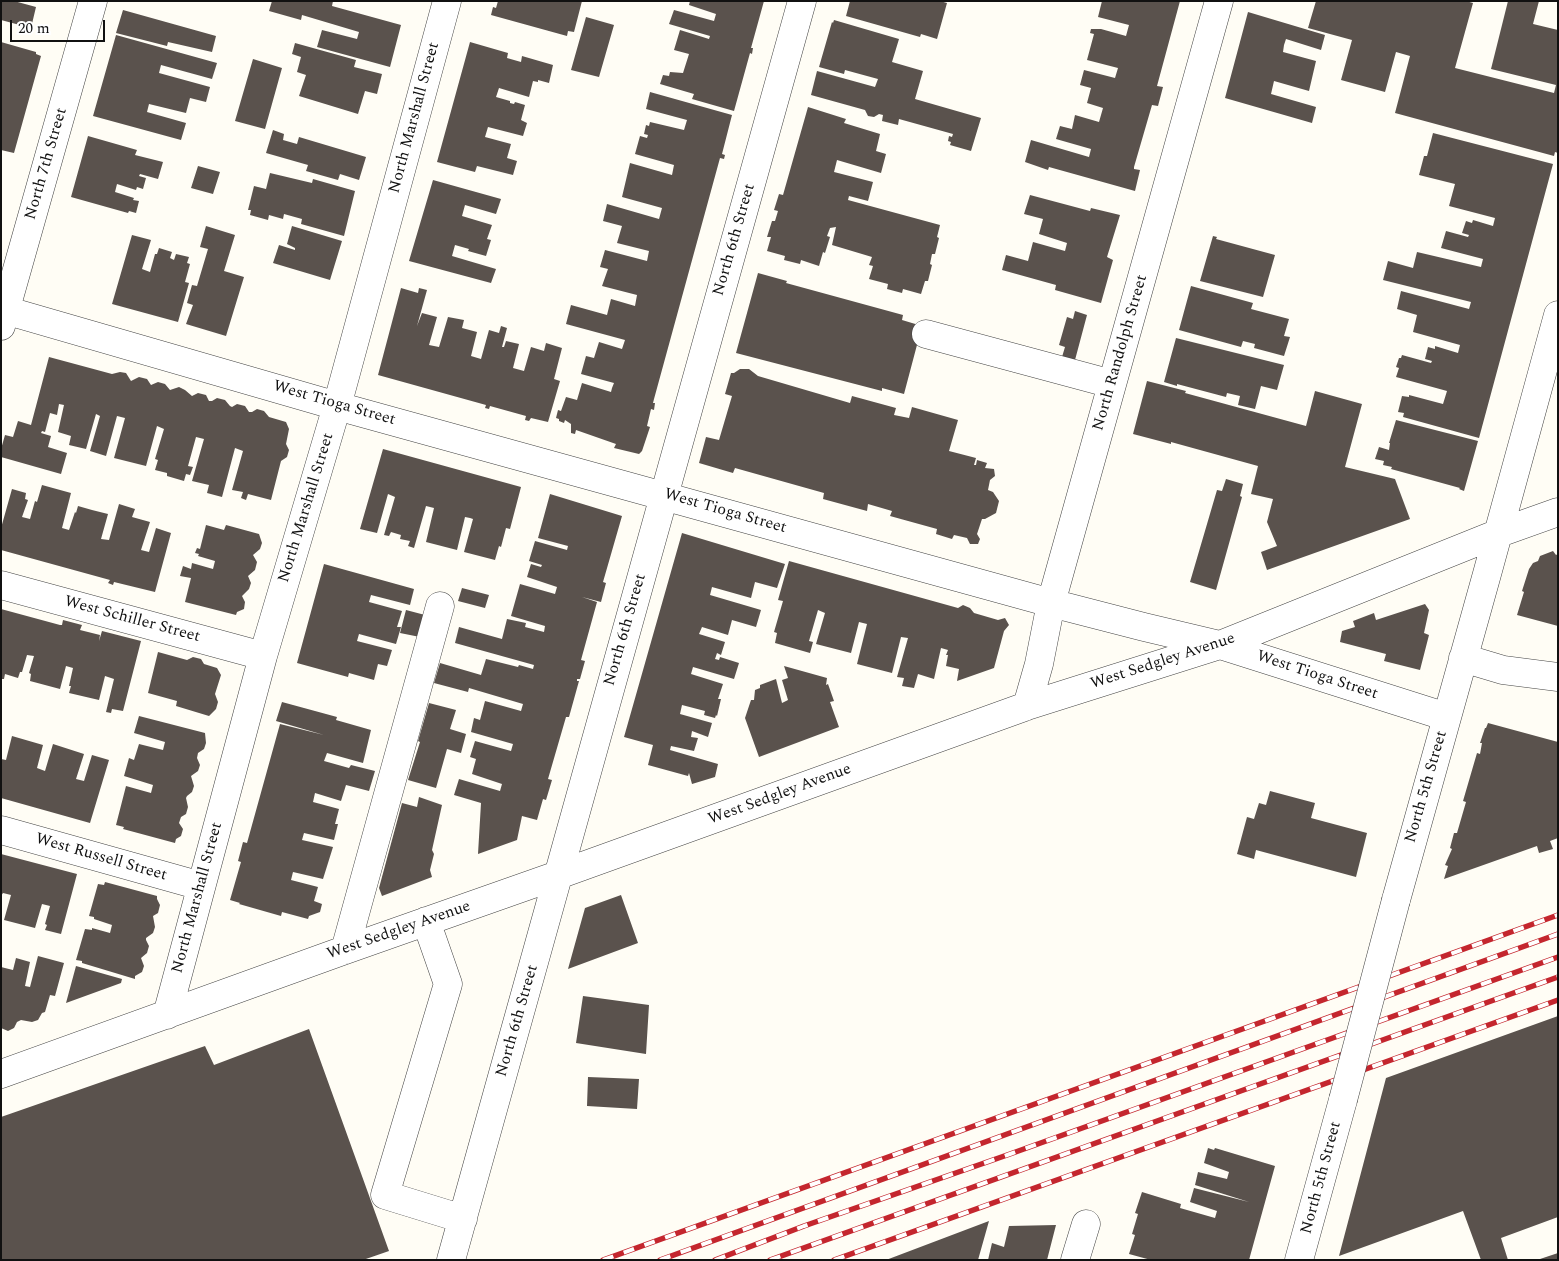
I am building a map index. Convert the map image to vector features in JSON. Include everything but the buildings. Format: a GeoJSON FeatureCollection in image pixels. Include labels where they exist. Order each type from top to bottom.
{"type":"FeatureCollection","features":[{"type":"Feature","properties":{"kind":"street","name":"North 7th Street"},"geometry":{"type":"LineString","coordinates":[[3,316],[94,1]]}},
{"type":"Feature","properties":{"kind":"street","name":"North Marshall Street"},"geometry":{"type":"LineString","coordinates":[[167,1015],[263,656],[337,406],[446,1]]}},
{"type":"Feature","properties":{"kind":"street","name":"North 6th Street"},"geometry":{"type":"LineString","coordinates":[[451,1260],[802,1]]}},
{"type":"Feature","properties":{"kind":"street","name":"North Randolph Street"},"geometry":{"type":"LineString","coordinates":[[1027,706],[1039,664],[1052,603],[1219,1]]}},
{"type":"Feature","properties":{"kind":"street","name":"North 5th Street"},"geometry":{"type":"LineString","coordinates":[[1300,1260],[1396,900],[1558,315]]}},
{"type":"Feature","properties":{"kind":"street","name":"West Tioga Street"},"geometry":{"type":"LineString","coordinates":[[3,316],[664,495],[1144,628],[1220,645],[1447,717]]}},
{"type":"Feature","properties":{"kind":"street"},"geometry":{"type":"LineString","coordinates":[[926,334],[1112,384]]}},
{"type":"Feature","properties":{"kind":"street","name":"West Sedgley Avenue"},"geometry":{"type":"LineString","coordinates":[[1,1074],[1027,706],[1220,645],[1499,533],[1558,512]]}},
{"type":"Feature","properties":{"kind":"street","name":"West Schiller Street"},"geometry":{"type":"LineString","coordinates":[[1,585],[263,656]]}},
{"type":"Feature","properties":{"kind":"street"},"geometry":{"type":"LineString","coordinates":[[345,950],[440,606]]}},
{"type":"Feature","properties":{"kind":"street"},"geometry":{"type":"LineString","coordinates":[[1463,658],[1503,670],[1558,677]]}},
{"type":"Feature","properties":{"kind":"street","name":"West Russell Street"},"geometry":{"type":"LineString","coordinates":[[1,830],[200,886]]}},
{"type":"Feature","properties":{"kind":"street"},"geometry":{"type":"LineString","coordinates":[[426,922],[448,984],[385,1194],[463,1219]]}},
{"type":"Feature","properties":{"kind":"street"},"geometry":{"type":"LineString","coordinates":[[1075,1260],[1086,1224]]}},
{"type":"Feature","properties":{"kind":"railway"},"geometry":{"type":"LineString","coordinates":[[603,1260],[1558,915]]}},
{"type":"Feature","properties":{"kind":"railway"},"geometry":{"type":"LineString","coordinates":[[660,1260],[1558,934]]}},
{"type":"Feature","properties":{"kind":"railway"},"geometry":{"type":"LineString","coordinates":[[715,1260],[804,1226],[1558,957]]}},
{"type":"Feature","properties":{"kind":"railway"},"geometry":{"type":"LineString","coordinates":[[770,1260],[1558,977]]}},
{"type":"Feature","properties":{"kind":"railway"},"geometry":{"type":"LineString","coordinates":[[834,1260],[1558,1000]]}}]}
